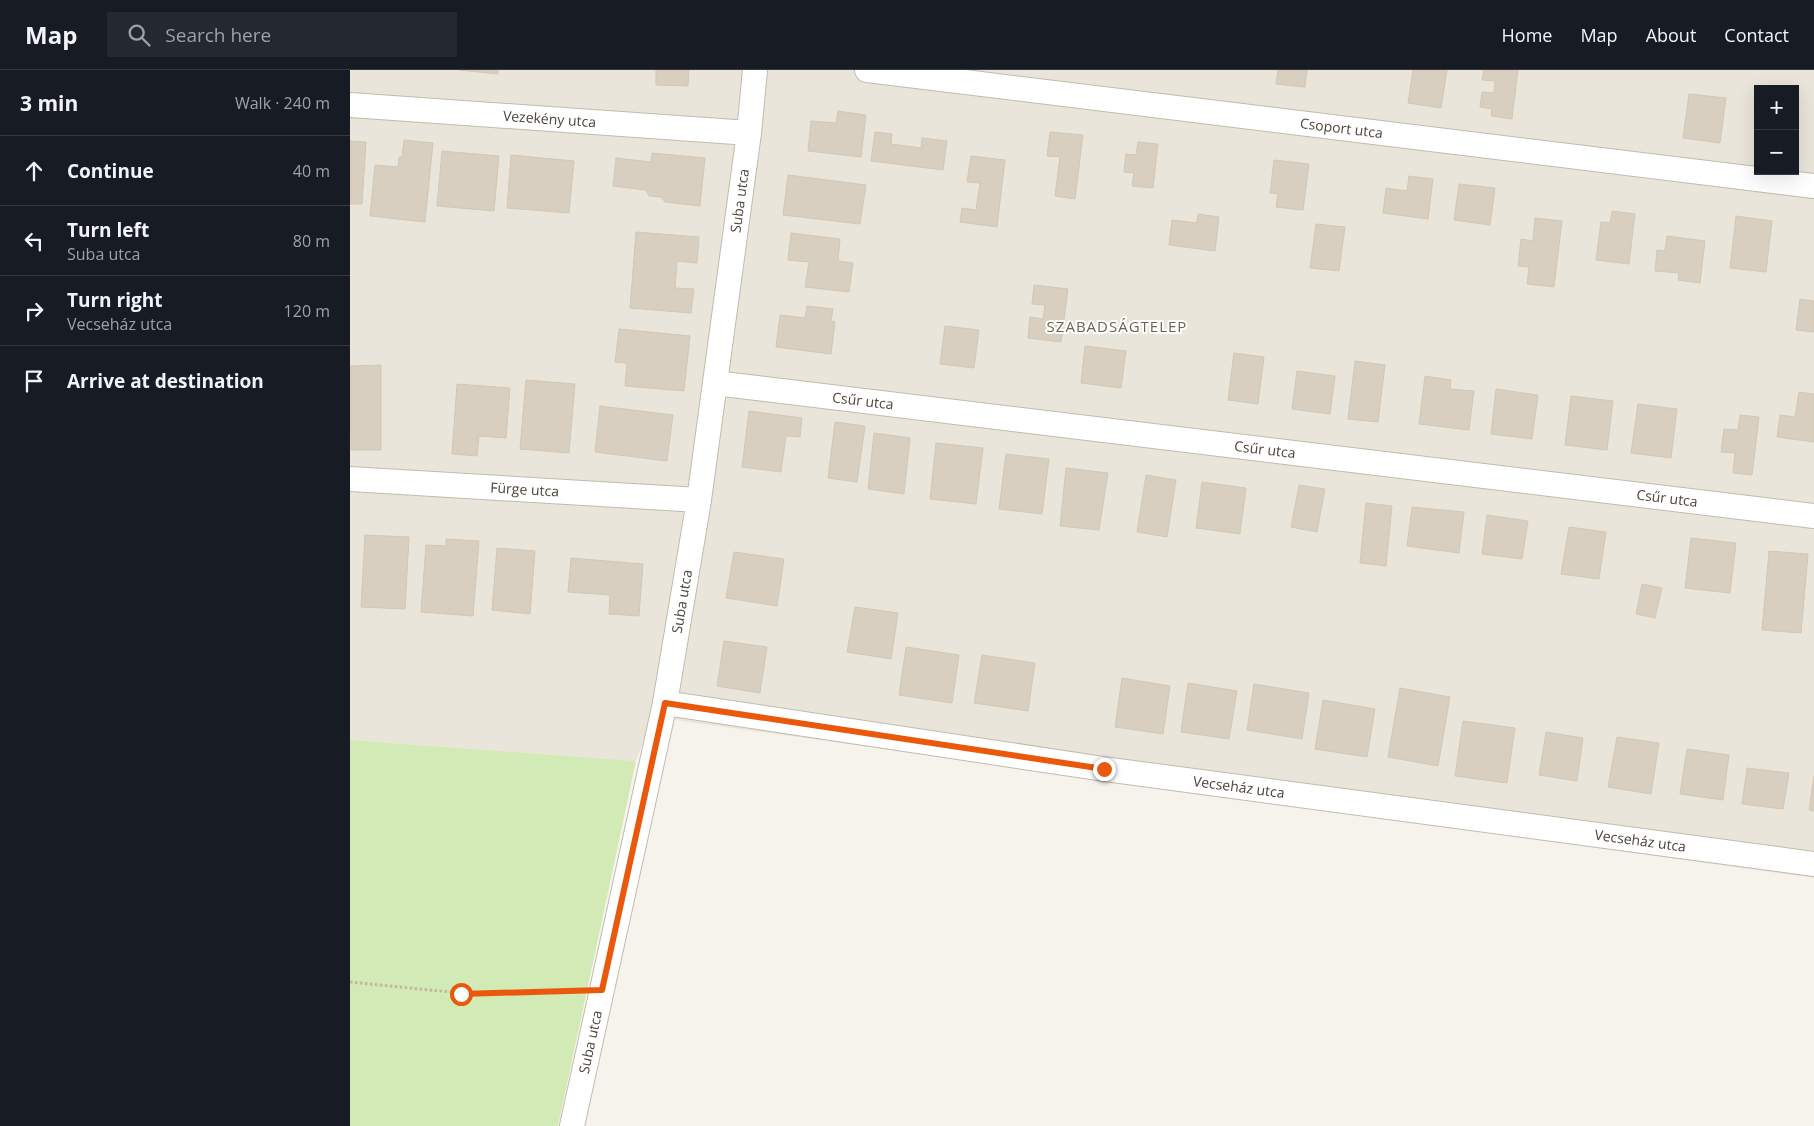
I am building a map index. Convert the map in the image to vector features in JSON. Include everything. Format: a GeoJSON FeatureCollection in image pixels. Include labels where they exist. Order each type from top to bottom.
{"type":"FeatureCollection","features":[{"type":"Feature","properties":{"kind":"street","name":"Suba utca"},"geometry":{"type":"LineString","coordinates":[[572,1126],[665,703],[699,500],[749,133],[755,70]]}},
{"type":"Feature","properties":{"kind":"street","name":"Csoport utca"},"geometry":{"type":"LineString","coordinates":[[867,70],[1814,186]]}},
{"type":"Feature","properties":{"kind":"street","name":"Vezekény utca"},"geometry":{"type":"LineString","coordinates":[[350,105],[749,133]]}},
{"type":"Feature","properties":{"kind":"street","name":"Csűr utca"},"geometry":{"type":"LineString","coordinates":[[715,383],[1814,516]]}},
{"type":"Feature","properties":{"kind":"street","name":"Fürge utca"},"geometry":{"type":"LineString","coordinates":[[350,480],[699,500]]}},
{"type":"Feature","properties":{"kind":"street","name":"Vecseház utca"},"geometry":{"type":"LineString","coordinates":[[665,703],[1104,769],[1814,864]]}},
{"type":"Feature","properties":{"kind":"path"},"geometry":{"type":"LineString","coordinates":[[350,982],[461,994],[602,990]]}},
{"type":"Feature","properties":{"kind":"shaded area"},"geometry":{"type":"Polygon","coordinates":[[[350,70],[1814,70],[1814,878],[653,717],[636,761],[350,740],[350,70]]]}},
{"type":"Feature","properties":{"kind":"green space"},"geometry":{"type":"Polygon","coordinates":[[[350,740],[636,761],[558,1126],[350,1126],[350,740]]]}},
{"type":"Feature","properties":{"kind":"building"},"geometry":{"type":"Polygon","coordinates":[[[459,70],[498,70],[498,74],[459,70]]]}},
{"type":"Feature","properties":{"kind":"building"},"geometry":{"type":"Polygon","coordinates":[[[656,70],[689,70],[688,86],[656,85],[656,70]]]}},
{"type":"Feature","properties":{"kind":"building"},"geometry":{"type":"Polygon","coordinates":[[[1278,70],[1307,70],[1305,87],[1276,84],[1278,70]]]}},
{"type":"Feature","properties":{"kind":"building"},"geometry":{"type":"Polygon","coordinates":[[[1413,70],[1447,70],[1441,108],[1408,103],[1413,70]]]}},
{"type":"Feature","properties":{"kind":"building"},"geometry":{"type":"Polygon","coordinates":[[[1484,70],[1518,70],[1512,119],[1491,116],[1492,109],[1480,107],[1482,92],[1494,93],[1495,81],[1482,80],[1484,70]]]}},
{"type":"Feature","properties":{"kind":"building"},"geometry":{"type":"Polygon","coordinates":[[[1689,94],[1726,98],[1720,143],[1683,138],[1689,94]]]}},
{"type":"Feature","properties":{"kind":"building"},"geometry":{"type":"Polygon","coordinates":[[[838,111],[866,115],[861,157],[808,151],[811,121],[836,123],[838,111]]]}},
{"type":"Feature","properties":{"kind":"building"},"geometry":{"type":"Polygon","coordinates":[[[875,132],[892,134],[891,144],[921,148],[922,138],[947,141],[943,170],[871,161],[875,132]]]}},
{"type":"Feature","properties":{"kind":"building"},"geometry":{"type":"Polygon","coordinates":[[[1050,132],[1083,135],[1075,199],[1055,196],[1060,157],[1047,156],[1050,132]]]}},
{"type":"Feature","properties":{"kind":"building"},"geometry":{"type":"Polygon","coordinates":[[[404,140],[433,143],[425,222],[370,216],[375,165],[398,167],[399,157],[402,157],[404,140]]]}},
{"type":"Feature","properties":{"kind":"building"},"geometry":{"type":"Polygon","coordinates":[[[350,141],[366,142],[362,204],[350,204],[350,141]]]}},
{"type":"Feature","properties":{"kind":"building"},"geometry":{"type":"Polygon","coordinates":[[[1138,142],[1158,144],[1153,188],[1132,186],[1134,173],[1124,172],[1126,154],[1136,155],[1138,142]]]}},
{"type":"Feature","properties":{"kind":"building"},"geometry":{"type":"Polygon","coordinates":[[[442,151],[499,156],[494,211],[437,206],[442,151]]]}},
{"type":"Feature","properties":{"kind":"building"},"geometry":{"type":"Polygon","coordinates":[[[652,153],[705,158],[700,206],[665,202],[661,197],[649,196],[646,190],[613,186],[616,158],[651,162],[652,153]]]}},
{"type":"Feature","properties":{"kind":"building"},"geometry":{"type":"Polygon","coordinates":[[[511,155],[574,161],[569,213],[507,208],[511,155]]]}},
{"type":"Feature","properties":{"kind":"building"},"geometry":{"type":"Polygon","coordinates":[[[971,156],[1005,160],[997,227],[960,222],[962,208],[976,210],[980,183],[967,182],[971,156]]]}},
{"type":"Feature","properties":{"kind":"building"},"geometry":{"type":"Polygon","coordinates":[[[1274,160],[1309,164],[1303,210],[1276,207],[1278,194],[1270,193],[1274,160]]]}},
{"type":"Feature","properties":{"kind":"building"},"geometry":{"type":"Polygon","coordinates":[[[788,175],[866,185],[860,224],[783,215],[788,175]]]}},
{"type":"Feature","properties":{"kind":"building"},"geometry":{"type":"Polygon","coordinates":[[[1409,176],[1433,179],[1428,219],[1383,213],[1386,188],[1407,191],[1409,176]]]}},
{"type":"Feature","properties":{"kind":"building"},"geometry":{"type":"Polygon","coordinates":[[[1459,184],[1495,188],[1490,225],[1454,220],[1459,184]]]}},
{"type":"Feature","properties":{"kind":"building"},"geometry":{"type":"Polygon","coordinates":[[[1612,211],[1635,214],[1629,264],[1596,260],[1601,222],[1610,223],[1612,211]]]}},
{"type":"Feature","properties":{"kind":"building"},"geometry":{"type":"Polygon","coordinates":[[[1198,214],[1219,217],[1215,251],[1169,245],[1172,220],[1197,223],[1198,214]]]}},
{"type":"Feature","properties":{"kind":"building"},"geometry":{"type":"Polygon","coordinates":[[[1736,216],[1772,221],[1766,272],[1730,268],[1736,216]]]}},
{"type":"Feature","properties":{"kind":"building"},"geometry":{"type":"Polygon","coordinates":[[[1535,218],[1562,221],[1554,287],[1527,284],[1529,267],[1518,266],[1521,239],[1533,241],[1535,218]]]}},
{"type":"Feature","properties":{"kind":"building"},"geometry":{"type":"Polygon","coordinates":[[[1316,224],[1345,227],[1339,271],[1310,268],[1316,224]]]}},
{"type":"Feature","properties":{"kind":"building"},"geometry":{"type":"Polygon","coordinates":[[[636,232],[699,237],[697,263],[677,261],[675,288],[694,289],[691,313],[630,308],[636,232]]]}},
{"type":"Feature","properties":{"kind":"building"},"geometry":{"type":"Polygon","coordinates":[[[791,233],[840,239],[838,261],[853,263],[849,292],[805,287],[809,262],[788,260],[791,233]]]}},
{"type":"Feature","properties":{"kind":"building"},"geometry":{"type":"Polygon","coordinates":[[[1667,236],[1705,241],[1700,283],[1678,280],[1679,273],[1655,271],[1657,250],[1665,251],[1667,236]]]}},
{"type":"Feature","properties":{"kind":"building"},"geometry":{"type":"Polygon","coordinates":[[[1034,285],[1068,289],[1061,342],[1028,338],[1030,317],[1043,319],[1045,305],[1032,304],[1034,285]]]}},
{"type":"Feature","properties":{"kind":"building"},"geometry":{"type":"Polygon","coordinates":[[[1800,299],[1814,301],[1814,332],[1796,330],[1800,299]]]}},
{"type":"Feature","properties":{"kind":"building"},"geometry":{"type":"Polygon","coordinates":[[[807,306],[833,309],[831,321],[835,322],[831,354],[776,347],[780,315],[805,318],[807,306]]]}},
{"type":"Feature","properties":{"kind":"building"},"geometry":{"type":"Polygon","coordinates":[[[945,326],[979,330],[974,368],[940,364],[945,326]]]}},
{"type":"Feature","properties":{"kind":"building"},"geometry":{"type":"Polygon","coordinates":[[[619,329],[690,336],[684,391],[625,386],[627,363],[615,362],[619,329]]]}},
{"type":"Feature","properties":{"kind":"building"},"geometry":{"type":"Polygon","coordinates":[[[1085,346],[1126,351],[1121,388],[1081,383],[1085,346]]]}},
{"type":"Feature","properties":{"kind":"building"},"geometry":{"type":"Polygon","coordinates":[[[1234,353],[1264,357],[1258,404],[1228,400],[1234,353]]]}},
{"type":"Feature","properties":{"kind":"building"},"geometry":{"type":"Polygon","coordinates":[[[1355,361],[1385,365],[1378,422],[1348,419],[1355,361]]]}},
{"type":"Feature","properties":{"kind":"building"},"geometry":{"type":"Polygon","coordinates":[[[381,365],[381,450],[351,450],[350,366],[381,365]]]}},
{"type":"Feature","properties":{"kind":"building"},"geometry":{"type":"Polygon","coordinates":[[[1297,371],[1335,376],[1330,414],[1292,409],[1297,371]]]}},
{"type":"Feature","properties":{"kind":"building"},"geometry":{"type":"Polygon","coordinates":[[[1425,376],[1451,380],[1450,389],[1474,391],[1469,430],[1419,424],[1425,376]]]}},
{"type":"Feature","properties":{"kind":"building"},"geometry":{"type":"Polygon","coordinates":[[[526,380],[575,384],[569,453],[520,449],[526,380]]]}},
{"type":"Feature","properties":{"kind":"building"},"geometry":{"type":"Polygon","coordinates":[[[457,384],[510,388],[506,438],[479,436],[477,456],[452,454],[457,384]]]}},
{"type":"Feature","properties":{"kind":"building"},"geometry":{"type":"Polygon","coordinates":[[[1496,389],[1538,395],[1532,439],[1491,434],[1496,389]]]}},
{"type":"Feature","properties":{"kind":"building"},"geometry":{"type":"Polygon","coordinates":[[[1799,392],[1814,394],[1814,442],[1777,437],[1780,415],[1795,417],[1799,392]]]}},
{"type":"Feature","properties":{"kind":"building"},"geometry":{"type":"Polygon","coordinates":[[[1571,396],[1613,401],[1607,450],[1565,445],[1571,396]]]}},
{"type":"Feature","properties":{"kind":"building"},"geometry":{"type":"Polygon","coordinates":[[[1638,404],[1677,409],[1671,458],[1631,453],[1638,404]]]}},
{"type":"Feature","properties":{"kind":"building"},"geometry":{"type":"Polygon","coordinates":[[[600,406],[673,415],[667,461],[595,452],[600,406]]]}},
{"type":"Feature","properties":{"kind":"building"},"geometry":{"type":"Polygon","coordinates":[[[749,411],[802,418],[800,437],[786,436],[781,472],[742,467],[749,411]]]}},
{"type":"Feature","properties":{"kind":"building"},"geometry":{"type":"Polygon","coordinates":[[[1740,415],[1759,417],[1752,475],[1733,473],[1735,453],[1721,452],[1724,429],[1738,430],[1740,415]]]}},
{"type":"Feature","properties":{"kind":"building"},"geometry":{"type":"Polygon","coordinates":[[[835,422],[865,426],[857,482],[828,478],[835,422]]]}},
{"type":"Feature","properties":{"kind":"building"},"geometry":{"type":"Polygon","coordinates":[[[874,433],[910,438],[904,494],[868,489],[874,433]]]}},
{"type":"Feature","properties":{"kind":"building"},"geometry":{"type":"Polygon","coordinates":[[[936,443],[983,448],[976,504],[930,499],[936,443]]]}},
{"type":"Feature","properties":{"kind":"building"},"geometry":{"type":"Polygon","coordinates":[[[1006,454],[1049,459],[1042,514],[999,509],[1006,454]]]}},
{"type":"Feature","properties":{"kind":"building"},"geometry":{"type":"Polygon","coordinates":[[[1066,468],[1108,473],[1099,530],[1060,526],[1066,468]]]}},
{"type":"Feature","properties":{"kind":"building"},"geometry":{"type":"Polygon","coordinates":[[[1146,475],[1176,480],[1167,537],[1137,532],[1146,475]]]}},
{"type":"Feature","properties":{"kind":"building"},"geometry":{"type":"Polygon","coordinates":[[[1202,482],[1246,488],[1240,534],[1196,528],[1202,482]]]}},
{"type":"Feature","properties":{"kind":"building"},"geometry":{"type":"Polygon","coordinates":[[[1299,485],[1325,489],[1317,532],[1291,527],[1299,485]]]}},
{"type":"Feature","properties":{"kind":"building"},"geometry":{"type":"Polygon","coordinates":[[[1366,503],[1392,506],[1386,566],[1360,563],[1366,503]]]}},
{"type":"Feature","properties":{"kind":"building"},"geometry":{"type":"Polygon","coordinates":[[[1412,507],[1464,512],[1459,553],[1407,546],[1412,507]]]}},
{"type":"Feature","properties":{"kind":"building"},"geometry":{"type":"Polygon","coordinates":[[[1487,515],[1528,521],[1522,559],[1482,554],[1487,515]]]}},
{"type":"Feature","properties":{"kind":"building"},"geometry":{"type":"Polygon","coordinates":[[[1569,527],[1606,532],[1599,579],[1561,574],[1569,527]]]}},
{"type":"Feature","properties":{"kind":"building"},"geometry":{"type":"Polygon","coordinates":[[[365,535],[409,537],[405,609],[361,607],[365,535]]]}},
{"type":"Feature","properties":{"kind":"building"},"geometry":{"type":"Polygon","coordinates":[[[1691,538],[1736,543],[1730,593],[1685,588],[1691,538]]]}},
{"type":"Feature","properties":{"kind":"building"},"geometry":{"type":"Polygon","coordinates":[[[446,539],[479,541],[473,616],[421,612],[426,545],[446,546],[446,539]]]}},
{"type":"Feature","properties":{"kind":"building"},"geometry":{"type":"Polygon","coordinates":[[[497,548],[535,551],[530,614],[492,610],[497,548]]]}},
{"type":"Feature","properties":{"kind":"building"},"geometry":{"type":"Polygon","coordinates":[[[1769,551],[1808,554],[1801,633],[1762,630],[1769,551]]]}},
{"type":"Feature","properties":{"kind":"building"},"geometry":{"type":"Polygon","coordinates":[[[734,552],[784,559],[777,606],[726,598],[734,552]]]}},
{"type":"Feature","properties":{"kind":"building"},"geometry":{"type":"Polygon","coordinates":[[[571,558],[643,564],[639,616],[609,614],[610,595],[568,592],[571,558]]]}},
{"type":"Feature","properties":{"kind":"building"},"geometry":{"type":"Polygon","coordinates":[[[1642,584],[1662,588],[1655,618],[1636,614],[1642,584]]]}},
{"type":"Feature","properties":{"kind":"building"},"geometry":{"type":"Polygon","coordinates":[[[855,607],[898,613],[891,659],[847,652],[855,607]]]}},
{"type":"Feature","properties":{"kind":"building"},"geometry":{"type":"Polygon","coordinates":[[[724,641],[767,647],[760,693],[717,686],[724,641]]]}},
{"type":"Feature","properties":{"kind":"building"},"geometry":{"type":"Polygon","coordinates":[[[906,647],[959,655],[952,703],[899,695],[906,647]]]}},
{"type":"Feature","properties":{"kind":"building"},"geometry":{"type":"Polygon","coordinates":[[[982,655],[1035,663],[1028,711],[974,703],[982,655]]]}},
{"type":"Feature","properties":{"kind":"building"},"geometry":{"type":"Polygon","coordinates":[[[1122,678],[1170,686],[1163,734],[1115,727],[1122,678]]]}},
{"type":"Feature","properties":{"kind":"building"},"geometry":{"type":"Polygon","coordinates":[[[1188,683],[1237,691],[1229,739],[1181,732],[1188,683]]]}},
{"type":"Feature","properties":{"kind":"building"},"geometry":{"type":"Polygon","coordinates":[[[1254,684],[1309,693],[1302,739],[1247,730],[1254,684]]]}},
{"type":"Feature","properties":{"kind":"building"},"geometry":{"type":"Polygon","coordinates":[[[1400,688],[1450,697],[1438,766],[1388,757],[1400,688]]]}},
{"type":"Feature","properties":{"kind":"building"},"geometry":{"type":"Polygon","coordinates":[[[1323,700],[1375,709],[1367,757],[1315,749],[1323,700]]]}},
{"type":"Feature","properties":{"kind":"building"},"geometry":{"type":"Polygon","coordinates":[[[1463,721],[1515,728],[1507,783],[1455,776],[1463,721]]]}},
{"type":"Feature","properties":{"kind":"building"},"geometry":{"type":"Polygon","coordinates":[[[1546,732],[1583,738],[1577,781],[1539,775],[1546,732]]]}},
{"type":"Feature","properties":{"kind":"building"},"geometry":{"type":"Polygon","coordinates":[[[1617,737],[1659,743],[1651,794],[1608,787],[1617,737]]]}},
{"type":"Feature","properties":{"kind":"building"},"geometry":{"type":"Polygon","coordinates":[[[1687,749],[1729,755],[1723,800],[1680,794],[1687,749]]]}},
{"type":"Feature","properties":{"kind":"building"},"geometry":{"type":"Polygon","coordinates":[[[1747,768],[1789,773],[1783,809],[1742,804],[1747,768]]]}},
{"type":"Feature","properties":{"kind":"building"},"geometry":{"type":"Polygon","coordinates":[[[1814,776],[1814,811],[1809,810],[1814,776]]]}},
{"type":"Feature","properties":{"kind":"district","name":"SZABADSÁGTELEP"},"geometry":{"type":"Point","coordinates":[1117,327]}},
{"type":"Feature","properties":{"kind":"route"},"geometry":{"type":"LineString","coordinates":[[461,994],[602,990],[665,703],[1104,769]]}}]}
